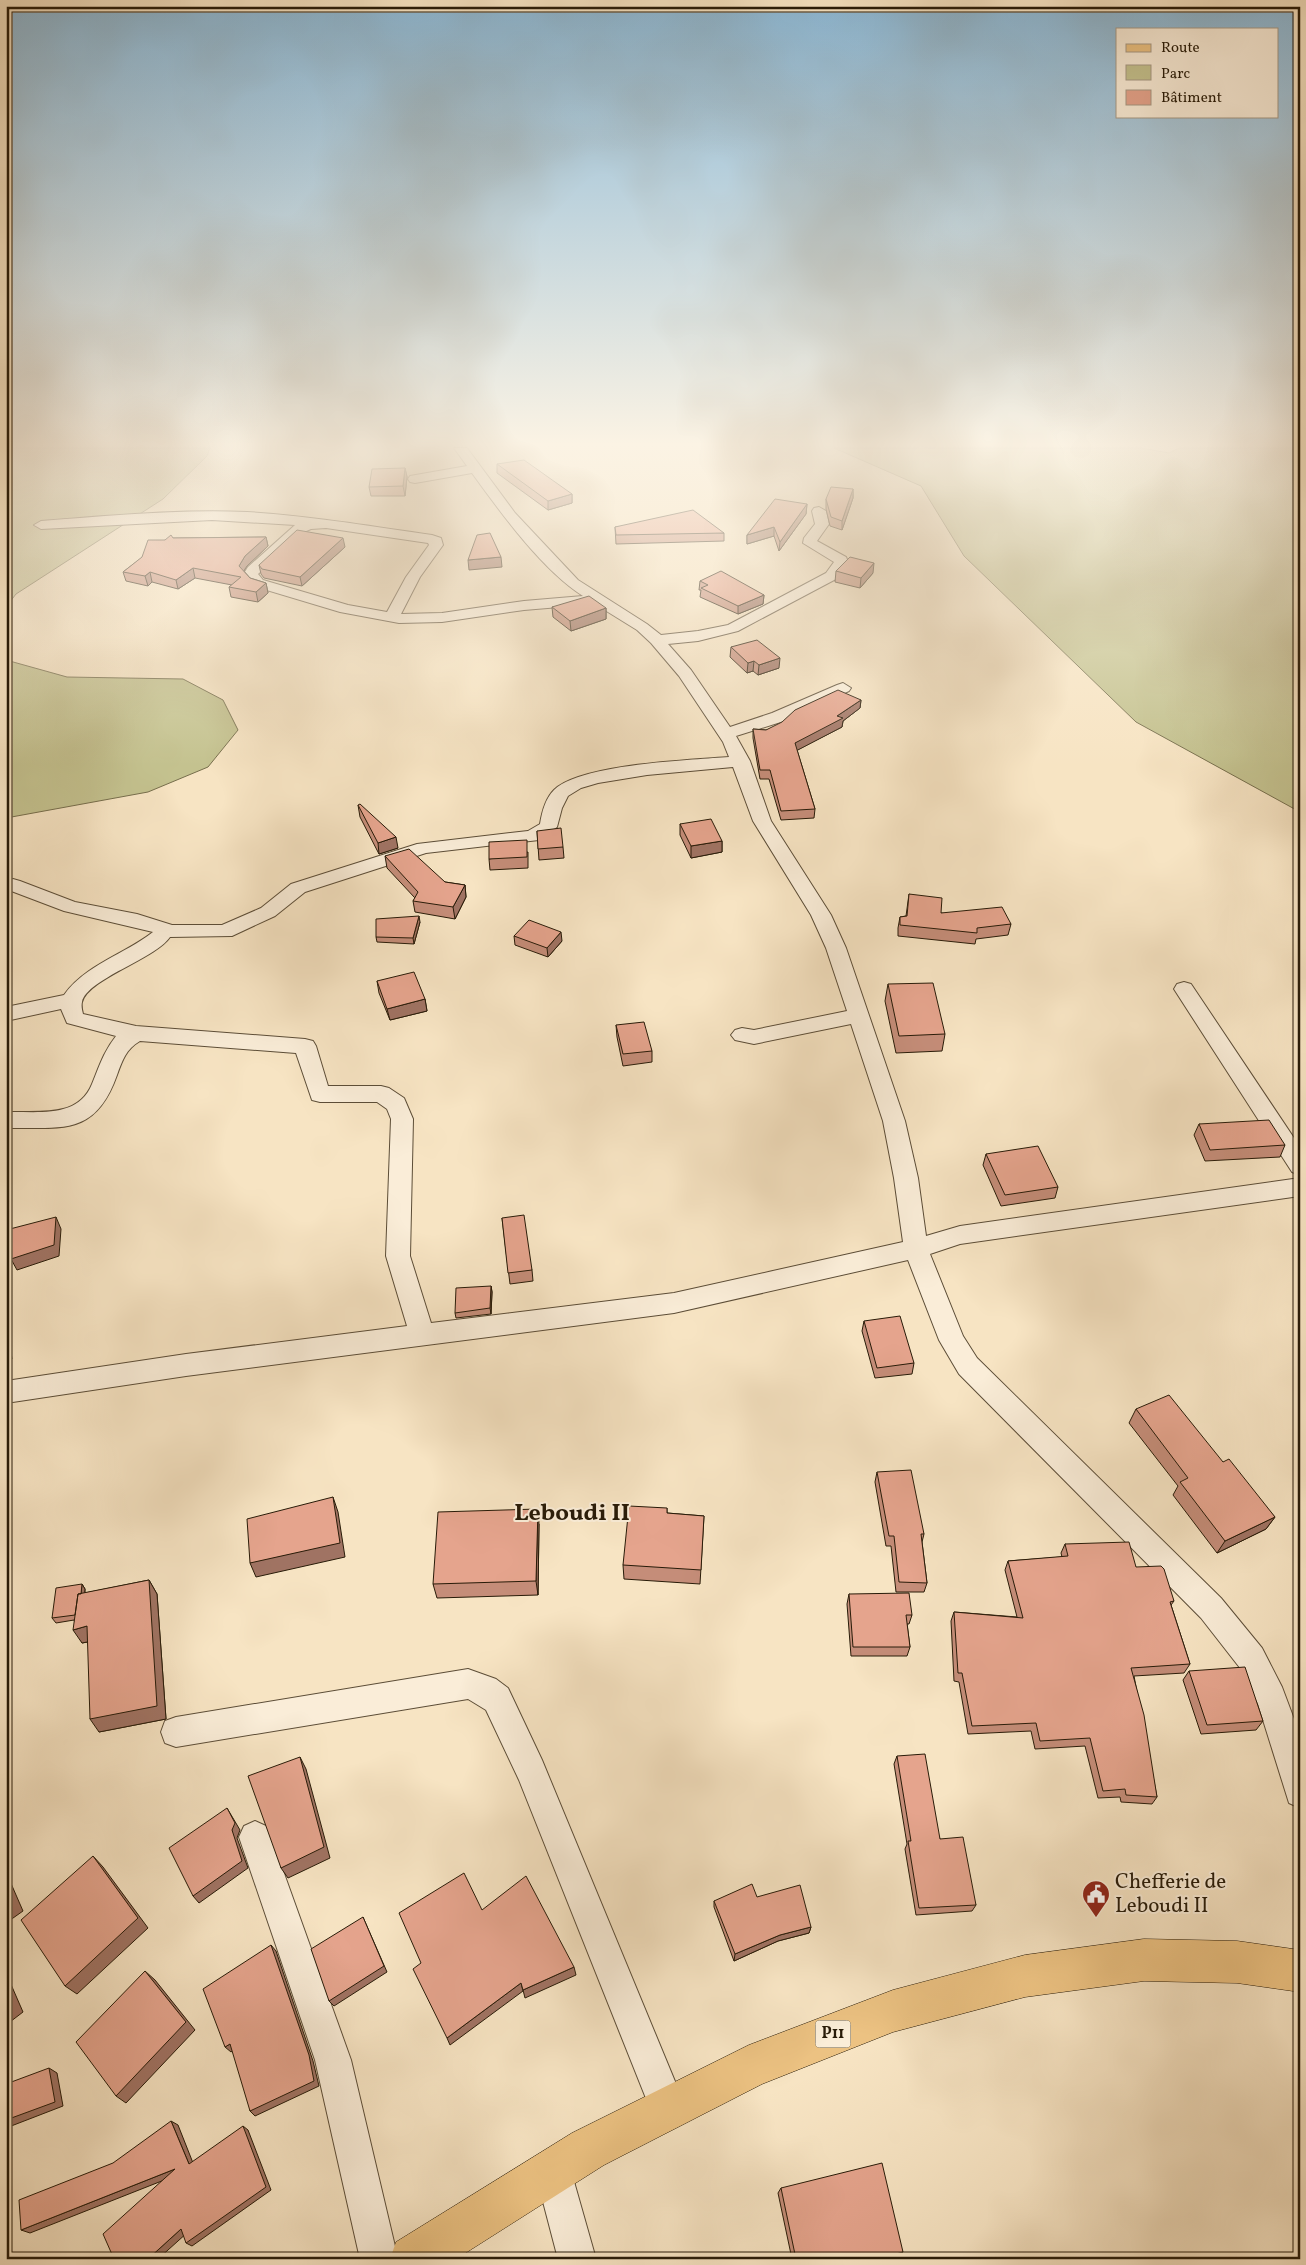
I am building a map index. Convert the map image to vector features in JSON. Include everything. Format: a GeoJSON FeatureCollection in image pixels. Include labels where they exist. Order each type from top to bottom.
{"type":"FeatureCollection","features":[{"type":"Feature","properties":{"kind":"main road","name":"P11"},"geometry":{"type":"LineString","coordinates":[[412,2259],[588,2149],[749,2067],[893,2011],[1025,1976],[1144,1960],[1237,1962],[1300,1971]]}},
{"type":"Feature","properties":{"kind":"street"},"geometry":{"type":"LineString","coordinates":[[271,554],[252,570],[250,575],[258,583],[335,606],[392,617],[426,618],[596,599]]}},
{"type":"Feature","properties":{"kind":"street"},"geometry":{"type":"LineString","coordinates":[[392,617],[413,577],[430,554]]}},
{"type":"Feature","properties":{"kind":"street"},"geometry":{"type":"LineString","coordinates":[[545,554],[573,583],[642,627],[657,640],[685,673],[727,734],[741,761],[753,803],[762,821],[820,915],[836,948],[894,1121],[906,1178],[916,1249],[952,1340],[968,1366],[1211,1608],[1251,1658],[1271,1698],[1286,1740],[1300,1792]]}},
{"type":"Feature","properties":{"kind":"street"},"geometry":{"type":"LineString","coordinates":[[657,640],[698,636],[733,628],[831,576],[842,564],[841,560],[830,554]]}},
{"type":"Feature","properties":{"kind":"street"},"geometry":{"type":"LineString","coordinates":[[727,734],[778,717],[843,688]]}},
{"type":"Feature","properties":{"kind":"street"},"geometry":{"type":"LineString","coordinates":[[422,1334],[398,1256],[402,1119],[396,1104],[381,1094],[320,1094],[305,1046],[136,1032],[84,1022],[74,1018],[71,1010],[72,1000],[78,990],[128,956],[153,942],[165,932],[225,931],[268,912],[298,888],[424,848],[533,836],[548,827],[553,806],[564,790],[590,780],[627,772],[741,761]]}},
{"type":"Feature","properties":{"kind":"street"},"geometry":{"type":"LineString","coordinates":[[13,885],[71,907],[163,927],[165,932]]}},
{"type":"Feature","properties":{"kind":"street"},"geometry":{"type":"LineString","coordinates":[[1184,989],[1300,1166]]}},
{"type":"Feature","properties":{"kind":"street"},"geometry":{"type":"LineString","coordinates":[[6,1014],[72,1000]]}},
{"type":"Feature","properties":{"kind":"street"},"geometry":{"type":"LineString","coordinates":[[742,1035],[754,1037],[860,1015]]}},
{"type":"Feature","properties":{"kind":"street"},"geometry":{"type":"LineString","coordinates":[[6,1120],[76,1115],[87,1109],[95,1101],[113,1057],[126,1038],[136,1032]]}},
{"type":"Feature","properties":{"kind":"street"},"geometry":{"type":"LineString","coordinates":[[6,1392],[186,1365],[674,1304],[916,1249],[960,1235],[1163,1204],[1300,1187]]}},
{"type":"Feature","properties":{"kind":"street"},"geometry":{"type":"LineString","coordinates":[[176,1732],[468,1684],[485,1690],[498,1699],[531,1771],[668,2108]]}},
{"type":"Feature","properties":{"kind":"street"},"geometry":{"type":"LineString","coordinates":[[255,1838],[333,2060],[379,2259]]}},
{"type":"Feature","properties":{"kind":"street"},"geometry":{"type":"LineString","coordinates":[[553,2171],[577,2259]]}},
{"type":"Feature","properties":{"kind":"green space"},"geometry":{"type":"Polygon","coordinates":[[[6,554],[78,554],[16,594],[6,607],[6,554]]]}},
{"type":"Feature","properties":{"kind":"green space"},"geometry":{"type":"Polygon","coordinates":[[[963,554],[1300,554],[1300,812],[1136,722],[963,554]]]}},
{"type":"Feature","properties":{"kind":"green space"},"geometry":{"type":"Polygon","coordinates":[[[6,660],[67,677],[183,679],[223,700],[238,730],[208,767],[148,792],[6,818],[6,660]]]}},
{"type":"Feature","properties":{"kind":"building"},"geometry":{"type":"Polygon","coordinates":[[[143,554],[248,554],[239,566],[250,578],[266,583],[256,592],[229,587],[241,577],[193,568],[176,580],[150,572],[145,576],[123,572],[142,557],[143,554]]]}},
{"type":"Feature","properties":{"kind":"building"},"geometry":{"type":"Polygon","coordinates":[[[271,554],[326,554],[300,577],[262,569],[259,565],[271,554]]]}},
{"type":"Feature","properties":{"kind":"building"},"geometry":{"type":"Polygon","coordinates":[[[470,554],[499,554],[501,557],[468,560],[470,554]]]}},
{"type":"Feature","properties":{"kind":"building"},"geometry":{"type":"Polygon","coordinates":[[[850,557],[874,563],[861,578],[836,571],[850,557]]]}},
{"type":"Feature","properties":{"kind":"building"},"geometry":{"type":"Polygon","coordinates":[[[721,571],[764,595],[738,606],[701,588],[708,585],[700,581],[721,571]]]}},
{"type":"Feature","properties":{"kind":"building"},"geometry":{"type":"Polygon","coordinates":[[[589,596],[606,608],[570,621],[552,607],[589,596]]]}},
{"type":"Feature","properties":{"kind":"building"},"geometry":{"type":"Polygon","coordinates":[[[757,640],[780,658],[759,665],[754,661],[748,663],[731,647],[757,640]]]}},
{"type":"Feature","properties":{"kind":"building"},"geometry":{"type":"Polygon","coordinates":[[[838,690],[861,700],[837,716],[843,718],[795,743],[815,809],[781,811],[770,770],[760,770],[753,729],[766,730],[782,722],[795,710],[838,690]]]}},
{"type":"Feature","properties":{"kind":"building"},"geometry":{"type":"Polygon","coordinates":[[[360,804],[396,837],[378,843],[358,805],[360,804]]]}},
{"type":"Feature","properties":{"kind":"building"},"geometry":{"type":"Polygon","coordinates":[[[711,819],[722,841],[691,846],[680,824],[711,819]]]}},
{"type":"Feature","properties":{"kind":"building"},"geometry":{"type":"Polygon","coordinates":[[[561,828],[563,847],[538,849],[537,831],[561,828]]]}},
{"type":"Feature","properties":{"kind":"building"},"geometry":{"type":"Polygon","coordinates":[[[527,840],[527,857],[489,859],[489,842],[527,840]]]}},
{"type":"Feature","properties":{"kind":"building"},"geometry":{"type":"Polygon","coordinates":[[[409,849],[445,882],[465,885],[453,907],[413,901],[418,892],[385,856],[409,849]]]}},
{"type":"Feature","properties":{"kind":"building"},"geometry":{"type":"Polygon","coordinates":[[[909,894],[942,898],[941,913],[1002,907],[1011,924],[977,928],[977,933],[900,925],[900,917],[907,916],[909,894]]]}},
{"type":"Feature","properties":{"kind":"building"},"geometry":{"type":"Polygon","coordinates":[[[419,916],[413,938],[376,937],[376,919],[419,916]]]}},
{"type":"Feature","properties":{"kind":"building"},"geometry":{"type":"Polygon","coordinates":[[[529,920],[561,932],[547,948],[514,936],[529,920]]]}},
{"type":"Feature","properties":{"kind":"building"},"geometry":{"type":"Polygon","coordinates":[[[414,972],[425,999],[387,1009],[377,981],[414,972]]]}},
{"type":"Feature","properties":{"kind":"building"},"geometry":{"type":"Polygon","coordinates":[[[933,983],[945,1034],[899,1036],[888,984],[933,983]]]}},
{"type":"Feature","properties":{"kind":"building"},"geometry":{"type":"Polygon","coordinates":[[[644,1022],[652,1051],[623,1054],[616,1025],[644,1022]]]}},
{"type":"Feature","properties":{"kind":"building"},"geometry":{"type":"Polygon","coordinates":[[[1269,1120],[1285,1145],[1210,1150],[1199,1124],[1269,1120]]]}},
{"type":"Feature","properties":{"kind":"building"},"geometry":{"type":"Polygon","coordinates":[[[1038,1146],[1058,1187],[1005,1195],[986,1154],[1038,1146]]]}},
{"type":"Feature","properties":{"kind":"building"},"geometry":{"type":"Polygon","coordinates":[[[524,1215],[532,1270],[508,1273],[502,1218],[524,1215]]]}},
{"type":"Feature","properties":{"kind":"building"},"geometry":{"type":"Polygon","coordinates":[[[56,1217],[54,1245],[11,1259],[6,1230],[56,1217]]]}},
{"type":"Feature","properties":{"kind":"building"},"geometry":{"type":"Polygon","coordinates":[[[491,1286],[490,1308],[455,1313],[456,1288],[491,1286]]]}},
{"type":"Feature","properties":{"kind":"building"},"geometry":{"type":"Polygon","coordinates":[[[900,1316],[914,1363],[877,1368],[864,1321],[900,1316]]]}},
{"type":"Feature","properties":{"kind":"building"},"geometry":{"type":"Polygon","coordinates":[[[1169,1395],[1223,1462],[1229,1459],[1275,1517],[1225,1541],[1180,1482],[1188,1478],[1136,1409],[1169,1395]]]}},
{"type":"Feature","properties":{"kind":"building"},"geometry":{"type":"Polygon","coordinates":[[[911,1470],[924,1534],[921,1534],[927,1583],[899,1582],[894,1536],[889,1536],[877,1472],[911,1470]]]}},
{"type":"Feature","properties":{"kind":"building"},"geometry":{"type":"Polygon","coordinates":[[[333,1497],[340,1543],[250,1563],[247,1519],[333,1497]]]}},
{"type":"Feature","properties":{"kind":"building"},"geometry":{"type":"Polygon","coordinates":[[[629,1506],[667,1508],[667,1513],[704,1516],[701,1570],[623,1565],[629,1506]]]}},
{"type":"Feature","properties":{"kind":"building"},"geometry":{"type":"Polygon","coordinates":[[[538,1509],[536,1581],[433,1584],[438,1512],[538,1509]]]}},
{"type":"Feature","properties":{"kind":"building"},"geometry":{"type":"Polygon","coordinates":[[[1129,1542],[1136,1567],[1161,1566],[1164,1569],[1174,1601],[1170,1602],[1190,1664],[1131,1668],[1144,1715],[1157,1797],[1126,1795],[1125,1789],[1103,1791],[1090,1738],[1040,1741],[1036,1723],[972,1726],[962,1673],[958,1673],[954,1612],[1023,1618],[1008,1561],[1068,1556],[1065,1544],[1129,1542]]]}},
{"type":"Feature","properties":{"kind":"building"},"geometry":{"type":"Polygon","coordinates":[[[149,1580],[157,1706],[90,1719],[87,1626],[73,1630],[78,1594],[149,1580]]]}},
{"type":"Feature","properties":{"kind":"building"},"geometry":{"type":"Polygon","coordinates":[[[82,1584],[81,1594],[78,1594],[75,1615],[52,1618],[56,1588],[82,1584]]]}},
{"type":"Feature","properties":{"kind":"building"},"geometry":{"type":"Polygon","coordinates":[[[909,1593],[912,1615],[906,1615],[910,1647],[853,1647],[849,1594],[909,1593]]]}},
{"type":"Feature","properties":{"kind":"building"},"geometry":{"type":"Polygon","coordinates":[[[1245,1667],[1263,1721],[1207,1725],[1189,1671],[1245,1667]]]}},
{"type":"Feature","properties":{"kind":"building"},"geometry":{"type":"Polygon","coordinates":[[[925,1754],[940,1839],[963,1837],[976,1905],[919,1908],[908,1841],[911,1841],[897,1756],[925,1754]]]}},
{"type":"Feature","properties":{"kind":"building"},"geometry":{"type":"Polygon","coordinates":[[[300,1757],[324,1847],[281,1868],[248,1776],[300,1757]]]}},
{"type":"Feature","properties":{"kind":"building"},"geometry":{"type":"Polygon","coordinates":[[[227,1808],[235,1823],[232,1830],[242,1861],[193,1896],[169,1848],[227,1808]]]}},
{"type":"Feature","properties":{"kind":"building"},"geometry":{"type":"Polygon","coordinates":[[[93,1856],[138,1918],[65,1986],[21,1920],[93,1856]]]}},
{"type":"Feature","properties":{"kind":"building"},"geometry":{"type":"Polygon","coordinates":[[[464,1873],[482,1910],[526,1876],[574,1967],[523,1990],[521,1983],[447,2038],[413,1969],[421,1963],[399,1913],[464,1873]]]}},
{"type":"Feature","properties":{"kind":"building"},"geometry":{"type":"Polygon","coordinates":[[[752,1884],[757,1897],[800,1885],[811,1927],[780,1935],[735,1954],[714,1901],[752,1884]]]}},
{"type":"Feature","properties":{"kind":"building"},"geometry":{"type":"Polygon","coordinates":[[[6,1890],[11,1901],[6,1905],[6,1890]]]}},
{"type":"Feature","properties":{"kind":"building"},"geometry":{"type":"Polygon","coordinates":[[[363,1917],[384,1966],[329,2001],[311,1949],[363,1917]]]}},
{"type":"Feature","properties":{"kind":"building"},"geometry":{"type":"Polygon","coordinates":[[[271,1945],[309,2055],[314,2081],[250,2111],[230,2044],[225,2047],[203,1989],[271,1945]]]}},
{"type":"Feature","properties":{"kind":"building"},"geometry":{"type":"Polygon","coordinates":[[[145,1971],[186,2022],[116,2096],[76,2042],[145,1971]]]}},
{"type":"Feature","properties":{"kind":"building"},"geometry":{"type":"Polygon","coordinates":[[[6,1994],[11,2004],[6,2007],[6,1994]]]}},
{"type":"Feature","properties":{"kind":"building"},"geometry":{"type":"Polygon","coordinates":[[[49,2068],[55,2102],[6,2120],[6,2084],[49,2068]]]}},
{"type":"Feature","properties":{"kind":"building"},"geometry":{"type":"Polygon","coordinates":[[[171,2121],[189,2164],[243,2126],[266,2187],[186,2243],[181,2229],[148,2259],[114,2259],[103,2234],[175,2169],[21,2230],[19,2200],[113,2163],[171,2121]]]}},
{"type":"Feature","properties":{"kind":"building"},"geometry":{"type":"Polygon","coordinates":[[[882,2163],[903,2252],[879,2259],[796,2259],[781,2188],[882,2163]]]}},
{"type":"Feature","properties":{"kind":"place","name":"Chefferie de Leboudi II"},"geometry":{"type":"Point","coordinates":[1096,1918]}},
{"type":"Feature","properties":{"kind":"district","name":"Leboudi II"},"geometry":{"type":"Point","coordinates":[572,1514]}}]}
